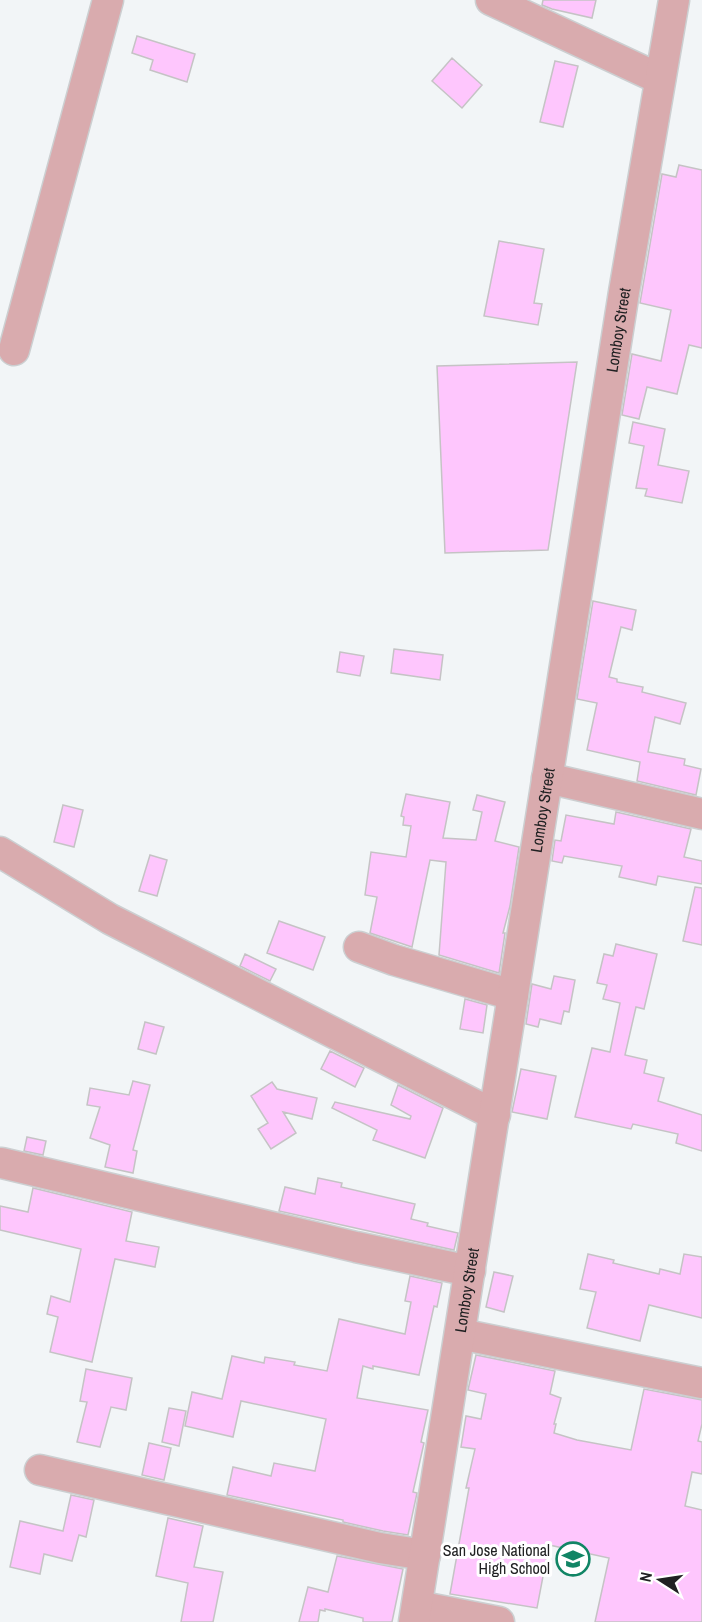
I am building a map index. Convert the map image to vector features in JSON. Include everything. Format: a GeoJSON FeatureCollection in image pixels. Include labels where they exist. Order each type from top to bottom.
{"type":"FeatureCollection","features":[{"type":"Feature","properties":{"kind":"street"},"geometry":{"type":"LineString","coordinates":[[14,350],[108,0]]}},
{"type":"Feature","properties":{"kind":"street"},"geometry":{"type":"LineString","coordinates":[[491,0],[660,79]]}},
{"type":"Feature","properties":{"kind":"street","name":"Lomboy Street"},"geometry":{"type":"LineString","coordinates":[[415,1614],[547,778],[674,0]]}},
{"type":"Feature","properties":{"kind":"street"},"geometry":{"type":"LineString","coordinates":[[547,778],[702,814]]}},
{"type":"Feature","properties":{"kind":"street"},"geometry":{"type":"LineString","coordinates":[[0,852],[110,919],[495,1114]]}},
{"type":"Feature","properties":{"kind":"street"},"geometry":{"type":"LineString","coordinates":[[358,946],[394,960],[513,995]]}},
{"type":"Feature","properties":{"kind":"street"},"geometry":{"type":"LineString","coordinates":[[2,1163],[470,1271]]}},
{"type":"Feature","properties":{"kind":"street"},"geometry":{"type":"LineString","coordinates":[[460,1334],[702,1383]]}},
{"type":"Feature","properties":{"kind":"street"},"geometry":{"type":"LineString","coordinates":[[40,1470],[380,1548],[425,1555]]}},
{"type":"Feature","properties":{"kind":"street"},"geometry":{"type":"LineString","coordinates":[[415,1614],[499,1622]]}},
{"type":"Feature","properties":{"kind":"building"},"geometry":{"type":"Polygon","coordinates":[[[543,0],[596,0],[592,18],[552,9],[542,5],[543,0]]]}},
{"type":"Feature","properties":{"kind":"building"},"geometry":{"type":"Polygon","coordinates":[[[137,36],[195,54],[187,82],[150,70],[153,60],[132,53],[137,36]]]}},
{"type":"Feature","properties":{"kind":"building"},"geometry":{"type":"Polygon","coordinates":[[[452,58],[482,85],[462,108],[432,81],[452,58]]]}},
{"type":"Feature","properties":{"kind":"building"},"geometry":{"type":"Polygon","coordinates":[[[555,61],[578,66],[563,127],[540,122],[555,61]]]}},
{"type":"Feature","properties":{"kind":"building"},"geometry":{"type":"Polygon","coordinates":[[[679,165],[702,170],[702,348],[689,345],[677,394],[647,387],[639,419],[622,415],[632,354],[661,361],[671,310],[640,303],[662,174],[676,177],[679,165]]]}},
{"type":"Feature","properties":{"kind":"building"},"geometry":{"type":"Polygon","coordinates":[[[499,241],[544,249],[534,303],[542,304],[538,325],[484,316],[499,241]]]}},
{"type":"Feature","properties":{"kind":"building"},"geometry":{"type":"Polygon","coordinates":[[[577,362],[548,550],[445,553],[437,366],[577,362]]]}},
{"type":"Feature","properties":{"kind":"building"},"geometry":{"type":"Polygon","coordinates":[[[633,422],[665,429],[658,465],[689,471],[682,503],[645,496],[647,489],[636,488],[644,446],[629,443],[633,422]]]}},
{"type":"Feature","properties":{"kind":"building"},"geometry":{"type":"Polygon","coordinates":[[[593,601],[636,610],[632,630],[621,627],[609,677],[617,679],[617,682],[643,687],[642,692],[686,703],[680,724],[655,717],[648,752],[685,759],[684,765],[701,769],[696,795],[637,781],[640,762],[587,750],[597,703],[577,699],[593,601]]]}},
{"type":"Feature","properties":{"kind":"building"},"geometry":{"type":"Polygon","coordinates":[[[394,649],[443,655],[440,680],[391,673],[394,649]]]}},
{"type":"Feature","properties":{"kind":"building"},"geometry":{"type":"Polygon","coordinates":[[[340,652],[364,656],[360,676],[337,672],[340,652]]]}},
{"type":"Feature","properties":{"kind":"building"},"geometry":{"type":"Polygon","coordinates":[[[406,794],[450,802],[443,838],[476,840],[482,812],[473,810],[477,795],[505,802],[495,841],[519,847],[510,906],[503,933],[505,933],[499,973],[439,955],[446,862],[430,860],[412,947],[370,933],[377,897],[365,895],[371,852],[406,857],[411,826],[403,825],[404,817],[401,816],[406,794]]]}},
{"type":"Feature","properties":{"kind":"building"},"geometry":{"type":"Polygon","coordinates":[[[63,805],[83,810],[74,847],[54,842],[63,805]]]}},
{"type":"Feature","properties":{"kind":"building"},"geometry":{"type":"Polygon","coordinates":[[[616,812],[691,829],[684,857],[702,861],[702,884],[658,876],[656,885],[619,877],[622,866],[564,856],[562,863],[552,861],[555,840],[561,841],[566,815],[614,824],[616,812]]]}},
{"type":"Feature","properties":{"kind":"building"},"geometry":{"type":"Polygon","coordinates":[[[150,855],[167,860],[157,896],[139,891],[150,855]]]}},
{"type":"Feature","properties":{"kind":"building"},"geometry":{"type":"Polygon","coordinates":[[[695,887],[702,888],[702,945],[683,941],[695,887]]]}},
{"type":"Feature","properties":{"kind":"building"},"geometry":{"type":"Polygon","coordinates":[[[279,921],[325,937],[313,970],[267,953],[279,921]]]}},
{"type":"Feature","properties":{"kind":"building"},"geometry":{"type":"Polygon","coordinates":[[[616,944],[657,954],[644,1009],[636,1007],[625,1055],[647,1060],[644,1073],[664,1078],[658,1101],[702,1115],[702,1151],[676,1143],[678,1134],[633,1124],[631,1129],[575,1117],[592,1048],[610,1052],[620,1003],[603,999],[607,985],[597,983],[604,954],[613,956],[616,944]]]}},
{"type":"Feature","properties":{"kind":"building"},"geometry":{"type":"Polygon","coordinates":[[[245,954],[276,969],[270,981],[240,966],[245,954]]]}},
{"type":"Feature","properties":{"kind":"building"},"geometry":{"type":"Polygon","coordinates":[[[554,976],[575,980],[569,1012],[564,1011],[561,1024],[540,1019],[538,1027],[526,1024],[532,984],[551,989],[554,976]]]}},
{"type":"Feature","properties":{"kind":"building"},"geometry":{"type":"Polygon","coordinates":[[[465,999],[487,1005],[483,1033],[460,1029],[465,999]]]}},
{"type":"Feature","properties":{"kind":"building"},"geometry":{"type":"Polygon","coordinates":[[[145,1022],[164,1027],[156,1054],[138,1049],[145,1022]]]}},
{"type":"Feature","properties":{"kind":"building"},"geometry":{"type":"Polygon","coordinates":[[[330,1051],[364,1068],[355,1087],[321,1069],[330,1051]]]}},
{"type":"Feature","properties":{"kind":"building"},"geometry":{"type":"Polygon","coordinates":[[[521,1069],[556,1076],[547,1119],[512,1112],[521,1069]]]}},
{"type":"Feature","properties":{"kind":"building"},"geometry":{"type":"Polygon","coordinates":[[[133,1081],[150,1085],[133,1150],[137,1151],[133,1173],[105,1167],[110,1145],[90,1138],[100,1107],[87,1105],[90,1088],[129,1095],[133,1081]]]}},
{"type":"Feature","properties":{"kind":"building"},"geometry":{"type":"Polygon","coordinates":[[[272,1082],[277,1089],[317,1098],[312,1119],[283,1112],[296,1133],[271,1149],[258,1129],[268,1123],[251,1096],[272,1082]]]}},
{"type":"Feature","properties":{"kind":"building"},"geometry":{"type":"Polygon","coordinates":[[[398,1085],[443,1108],[425,1158],[373,1140],[377,1130],[332,1108],[335,1102],[410,1119],[411,1116],[391,1105],[398,1085]]]}},
{"type":"Feature","properties":{"kind":"building"},"geometry":{"type":"Polygon","coordinates":[[[27,1137],[46,1141],[43,1155],[24,1151],[27,1137]]]}},
{"type":"Feature","properties":{"kind":"building"},"geometry":{"type":"Polygon","coordinates":[[[318,1178],[342,1183],[341,1187],[415,1204],[411,1219],[428,1223],[427,1226],[458,1233],[454,1250],[279,1211],[285,1187],[315,1194],[318,1178]]]}},
{"type":"Feature","properties":{"kind":"building"},"geometry":{"type":"Polygon","coordinates":[[[33,1188],[132,1212],[126,1241],[159,1247],[155,1267],[115,1259],[92,1362],[50,1352],[58,1317],[47,1314],[51,1296],[70,1302],[81,1249],[0,1230],[0,1206],[28,1212],[33,1188]]]}},
{"type":"Feature","properties":{"kind":"building"},"geometry":{"type":"Polygon","coordinates":[[[588,1254],[614,1260],[613,1263],[659,1274],[660,1269],[680,1274],[684,1254],[702,1257],[702,1318],[649,1305],[640,1341],[587,1328],[596,1292],[580,1289],[588,1254]]]}},
{"type":"Feature","properties":{"kind":"building"},"geometry":{"type":"Polygon","coordinates":[[[494,1272],[513,1276],[504,1312],[486,1307],[494,1272]]]}},
{"type":"Feature","properties":{"kind":"building"},"geometry":{"type":"Polygon","coordinates":[[[410,1276],[442,1283],[437,1307],[434,1306],[419,1375],[363,1366],[357,1398],[428,1410],[421,1442],[424,1443],[413,1492],[417,1493],[408,1535],[227,1495],[233,1467],[271,1476],[274,1463],[315,1471],[326,1419],[241,1401],[233,1437],[185,1426],[192,1392],[222,1399],[232,1356],[264,1363],[265,1357],[327,1371],[339,1319],[405,1334],[411,1302],[405,1301],[410,1276]]]}},
{"type":"Feature","properties":{"kind":"building","name":"San Jose National High School"},"geometry":{"type":"Polygon","coordinates":[[[476,1355],[555,1371],[550,1394],[561,1398],[554,1433],[577,1440],[631,1450],[644,1389],[702,1400],[702,1424],[698,1441],[702,1442],[702,1474],[692,1472],[685,1506],[702,1510],[702,1622],[595,1622],[609,1558],[549,1545],[537,1608],[450,1594],[469,1488],[466,1488],[475,1449],[461,1447],[466,1416],[481,1419],[486,1394],[468,1390],[476,1355]]]}},
{"type":"Feature","properties":{"kind":"building"},"geometry":{"type":"Polygon","coordinates":[[[86,1369],[132,1378],[126,1410],[111,1407],[100,1447],[77,1442],[87,1402],[80,1401],[86,1369]]]}},
{"type":"Feature","properties":{"kind":"building"},"geometry":{"type":"Polygon","coordinates":[[[169,1408],[186,1411],[179,1446],[162,1442],[169,1408]]]}},
{"type":"Feature","properties":{"kind":"building"},"geometry":{"type":"Polygon","coordinates":[[[149,1443],[171,1448],[164,1480],[142,1475],[149,1443]]]}},
{"type":"Feature","properties":{"kind":"building"},"geometry":{"type":"Polygon","coordinates":[[[71,1495],[94,1500],[86,1537],[79,1535],[72,1561],[44,1554],[40,1574],[10,1567],[20,1521],[63,1531],[71,1495]]]}},
{"type":"Feature","properties":{"kind":"building"},"geometry":{"type":"Polygon","coordinates":[[[168,1518],[203,1526],[194,1567],[223,1572],[213,1622],[181,1622],[188,1583],[156,1576],[168,1518]]]}},
{"type":"Feature","properties":{"kind":"building"},"geometry":{"type":"Polygon","coordinates":[[[337,1556],[403,1569],[392,1622],[363,1622],[363,1618],[325,1609],[325,1611],[320,1610],[318,1622],[299,1622],[308,1587],[328,1592],[337,1556]]]}},
{"type":"Feature","properties":{"kind":"place","name":"San Jose National High School"},"geometry":{"type":"Point","coordinates":[573,1559]}}]}
